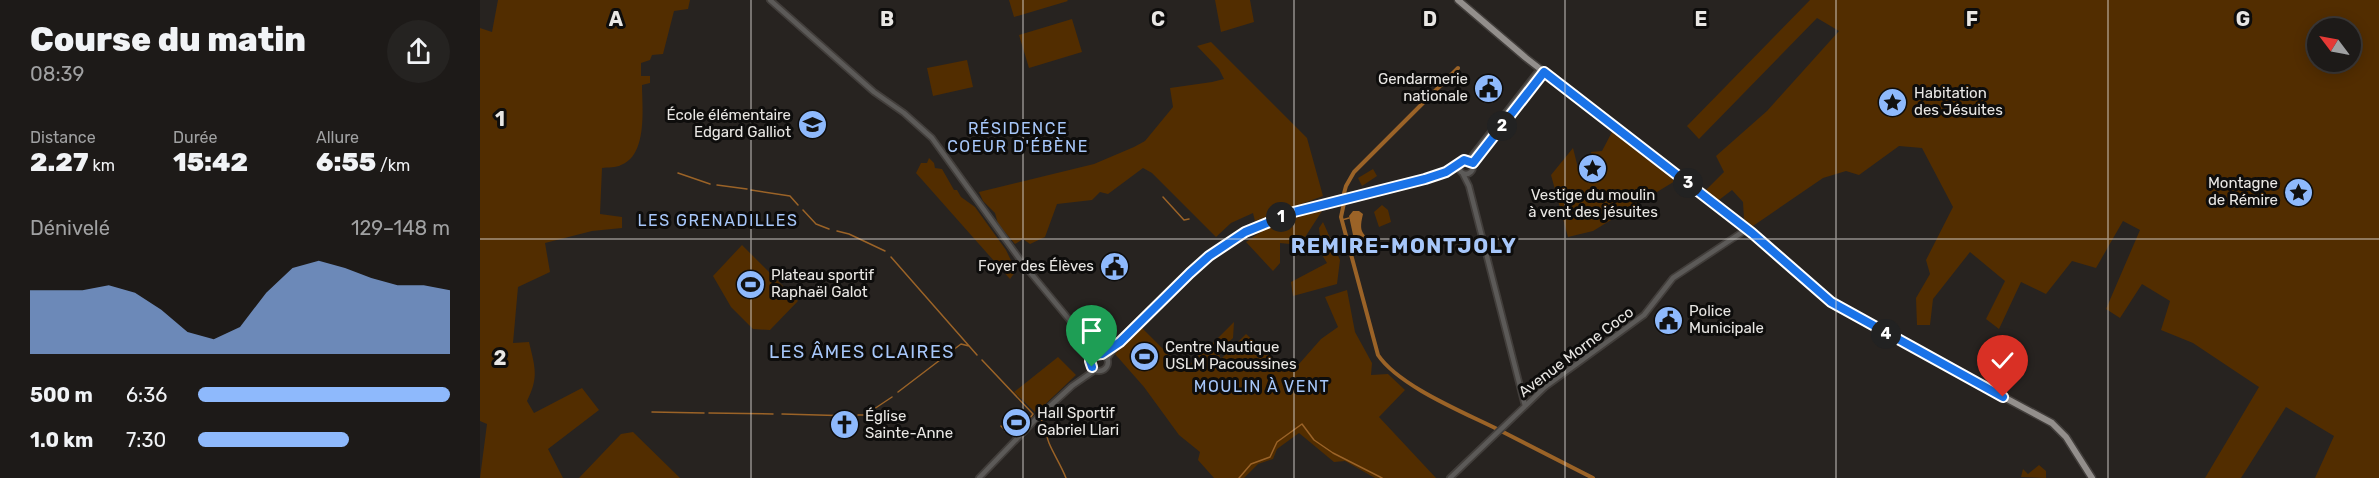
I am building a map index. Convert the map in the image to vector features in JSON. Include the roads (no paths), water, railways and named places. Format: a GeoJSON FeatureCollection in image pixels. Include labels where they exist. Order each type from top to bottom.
{"type":"FeatureCollection","features":[{"type":"Feature","properties":{"kind":"main road"},"geometry":{"type":"LineString","coordinates":[[1458,0],[1542,70],[1747,229],[1841,309],[2052,423],[2066,437],[2092,478]]}},
{"type":"Feature","properties":{"kind":"street"},"geometry":{"type":"LineString","coordinates":[[770,0],[874,92],[904,113],[932,138],[1083,344],[1093,367]]}},
{"type":"Feature","properties":{"kind":"street"},"geometry":{"type":"LineString","coordinates":[[1469,186],[1471,162],[1542,70]]}},
{"type":"Feature","properties":{"kind":"street"},"geometry":{"type":"LineString","coordinates":[[1091,358],[1102,355],[1120,342],[1209,256],[1245,232],[1294,212],[1407,185],[1446,172],[1463,161],[1471,162]]}},
{"type":"Feature","properties":{"kind":"street"},"geometry":{"type":"LineString","coordinates":[[1460,165],[1469,186],[1525,406]]}},
{"type":"Feature","properties":{"kind":"street"},"geometry":{"type":"LineString","coordinates":[[1446,172],[1471,172]]}},
{"type":"Feature","properties":{"kind":"street","name":"Avenue Morne Coco"},"geometry":{"type":"LineString","coordinates":[[1450,478],[1545,387],[1644,315],[1673,278],[1747,229]]}},
{"type":"Feature","properties":{"kind":"street"},"geometry":{"type":"LineString","coordinates":[[980,478],[1035,420],[1093,367],[1105,367],[1102,355],[1048,296]]}},
{"type":"Feature","properties":{"kind":"waterway"},"geometry":{"type":"LineString","coordinates":[[1343,197],[1354,172],[1458,68]]}},
{"type":"Feature","properties":{"kind":"waterway"},"geometry":{"type":"LineString","coordinates":[[678,173],[710,184]]}},
{"type":"Feature","properties":{"kind":"waterway"},"geometry":{"type":"LineString","coordinates":[[717,185],[747,189]]}},
{"type":"Feature","properties":{"kind":"waterway"},"geometry":{"type":"LineString","coordinates":[[751,190],[790,196],[798,205]]}},
{"type":"Feature","properties":{"kind":"waterway"},"geometry":{"type":"LineString","coordinates":[[1163,197],[1184,220],[1189,219]]}},
{"type":"Feature","properties":{"kind":"waterway"},"geometry":{"type":"LineString","coordinates":[[1344,203],[1341,217],[1378,355],[1416,388],[1497,429]]}},
{"type":"Feature","properties":{"kind":"waterway"},"geometry":{"type":"LineString","coordinates":[[803,210],[816,224],[829,229]]}},
{"type":"Feature","properties":{"kind":"waterway"},"geometry":{"type":"LineString","coordinates":[[1342,220],[1349,218]]}},
{"type":"Feature","properties":{"kind":"waterway"},"geometry":{"type":"LineString","coordinates":[[837,231],[849,234],[885,251]]}},
{"type":"Feature","properties":{"kind":"waterway"},"geometry":{"type":"LineString","coordinates":[[891,257],[977,355]]}},
{"type":"Feature","properties":{"kind":"waterway"},"geometry":{"type":"LineString","coordinates":[[898,392],[961,344],[969,346]]}},
{"type":"Feature","properties":{"kind":"waterway"},"geometry":{"type":"LineString","coordinates":[[982,360],[1033,414],[1030,418]]}},
{"type":"Feature","properties":{"kind":"waterway"},"geometry":{"type":"LineString","coordinates":[[858,415],[865,415],[892,397]]}},
{"type":"Feature","properties":{"kind":"waterway"},"geometry":{"type":"LineString","coordinates":[[652,412],[704,413]]}},
{"type":"Feature","properties":{"kind":"waterway"},"geometry":{"type":"LineString","coordinates":[[709,413],[773,414]]}},
{"type":"Feature","properties":{"kind":"waterway"},"geometry":{"type":"LineString","coordinates":[[782,414],[854,416]]}},
{"type":"Feature","properties":{"kind":"waterway"},"geometry":{"type":"LineString","coordinates":[[1041,420],[1066,478]]}},
{"type":"Feature","properties":{"kind":"waterway"},"geometry":{"type":"LineString","coordinates":[[1005,431],[1015,435],[1028,421]]}},
{"type":"Feature","properties":{"kind":"waterway"},"geometry":{"type":"LineString","coordinates":[[1239,478],[1251,464],[1270,457],[1277,442],[1302,424],[1314,440],[1333,453],[1382,478]]}},
{"type":"Feature","properties":{"kind":"waterway"},"geometry":{"type":"LineString","coordinates":[[1001,426],[1004,429]]}},
{"type":"Feature","properties":{"kind":"waterway"},"geometry":{"type":"LineString","coordinates":[[1503,432],[1593,478]]}},
{"type":"Feature","properties":{"kind":"place","name":"Gendarmerie nationale"},"geometry":{"type":"Point","coordinates":[1489,88]}},
{"type":"Feature","properties":{"kind":"place","name":"Habitation des Jésuites"},"geometry":{"type":"Point","coordinates":[1893,102]}},
{"type":"Feature","properties":{"kind":"place","name":"École élémentaire Edgard Galliot"},"geometry":{"type":"Point","coordinates":[812,124]}},
{"type":"Feature","properties":{"kind":"place","name":"Vestige du moulin à vent des jésuites"},"geometry":{"type":"Point","coordinates":[1593,168]}},
{"type":"Feature","properties":{"kind":"place","name":"Montagne de Rémire"},"geometry":{"type":"Point","coordinates":[2299,192]}},
{"type":"Feature","properties":{"kind":"place","name":"Foyer des Élèves"},"geometry":{"type":"Point","coordinates":[1115,266]}},
{"type":"Feature","properties":{"kind":"place","name":"Plateau sportif Raphaël Galot"},"geometry":{"type":"Point","coordinates":[750,284]}},
{"type":"Feature","properties":{"kind":"place","name":"Police Municipale"},"geometry":{"type":"Point","coordinates":[1668,320]}},
{"type":"Feature","properties":{"kind":"place","name":"Centre Nautique USLM Pacoussines"},"geometry":{"type":"Point","coordinates":[1144,356]}},
{"type":"Feature","properties":{"kind":"place","name":"Hall Sportif Gabriel Llari"},"geometry":{"type":"Point","coordinates":[1016,422]}},
{"type":"Feature","properties":{"kind":"place","name":"Église Sainte-Anne"},"geometry":{"type":"Point","coordinates":[844,425]}},
{"type":"Feature","properties":{"kind":"district","name":"RÉSIDENCE COEUR D'ÉBÈNE"},"geometry":{"type":"Point","coordinates":[1018,137]}},
{"type":"Feature","properties":{"kind":"district","name":"LES GRENADILLES"},"geometry":{"type":"Point","coordinates":[718,220]}},
{"type":"Feature","properties":{"kind":"district","name":"REMIRE-MONTJOLY"},"geometry":{"type":"Point","coordinates":[1404,245]}},
{"type":"Feature","properties":{"kind":"district","name":"LES ÂMES CLAIRES"},"geometry":{"type":"Point","coordinates":[862,352]}},
{"type":"Feature","properties":{"kind":"district","name":"MOULIN À VENT"},"geometry":{"type":"Point","coordinates":[1262,386]}}]}
